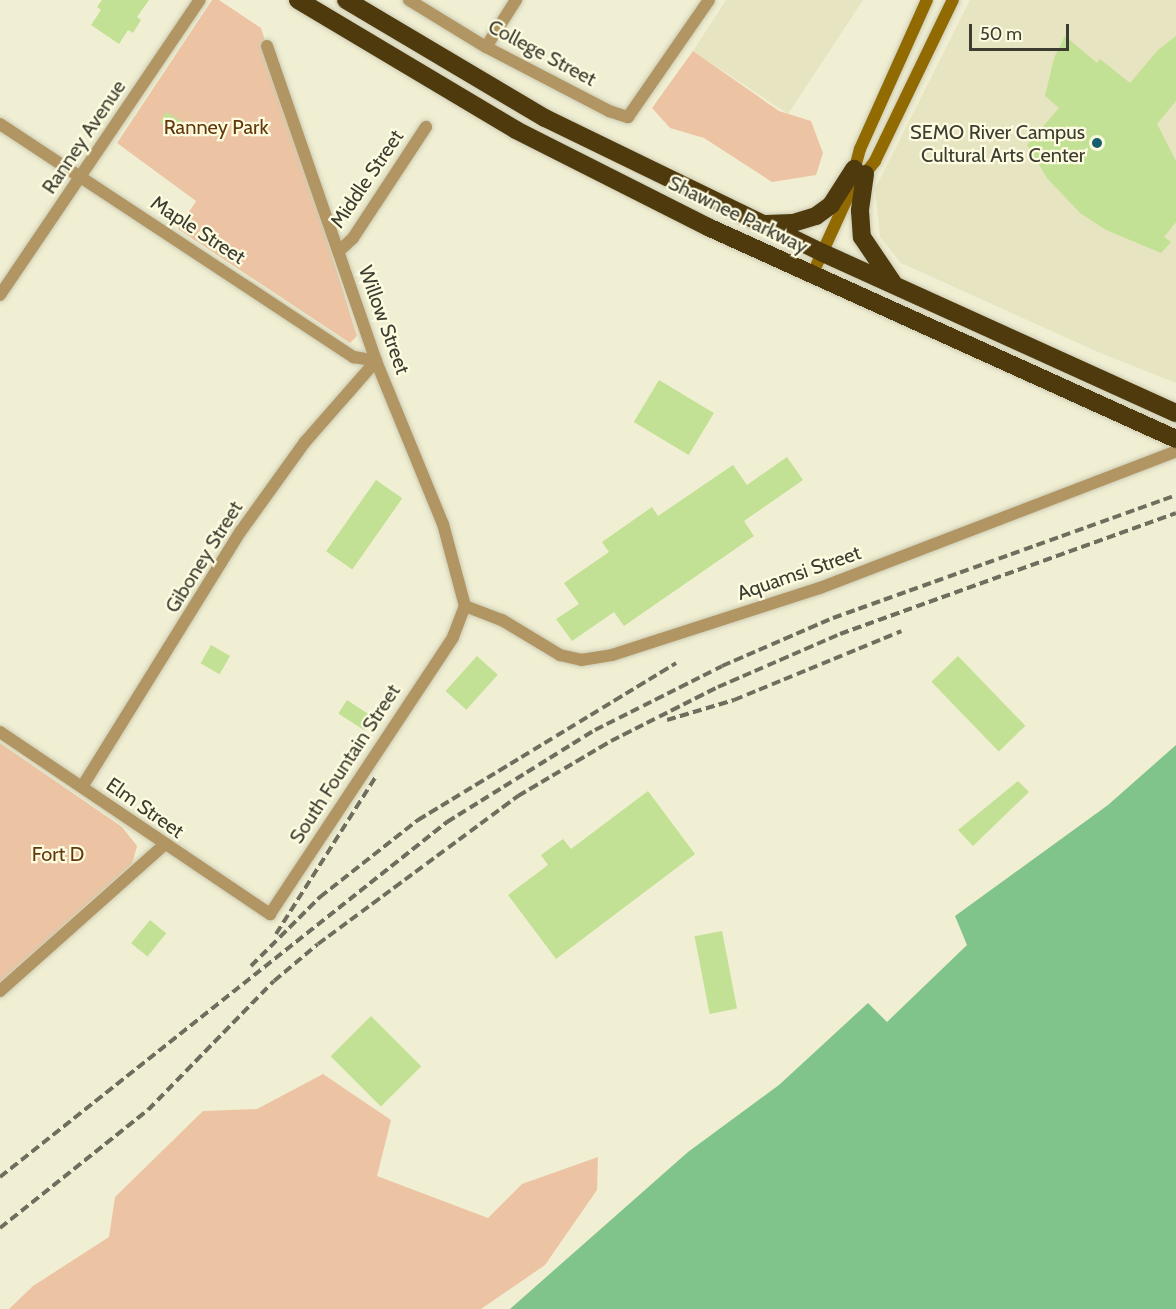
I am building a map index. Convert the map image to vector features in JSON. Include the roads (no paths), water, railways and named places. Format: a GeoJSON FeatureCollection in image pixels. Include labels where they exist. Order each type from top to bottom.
{"type":"FeatureCollection","features":[{"type":"Feature","properties":{"kind":"highway","name":"Shawnee Parkway"},"geometry":{"type":"LineString","coordinates":[[298,0],[516,130],[812,275],[1176,439]]}},
{"type":"Feature","properties":{"kind":"highway","name":"Shawnee Parkway"},"geometry":{"type":"LineString","coordinates":[[346,0],[545,118],[823,253],[1176,413]]}},
{"type":"Feature","properties":{"kind":"highway"},"geometry":{"type":"LineString","coordinates":[[762,224],[793,223],[816,216],[831,205],[859,172]]}},
{"type":"Feature","properties":{"kind":"highway"},"geometry":{"type":"LineString","coordinates":[[859,172],[862,237],[896,287]]}},
{"type":"Feature","properties":{"kind":"street","name":"Ranney Avenue"},"geometry":{"type":"LineString","coordinates":[[0,295],[200,0]]}},
{"type":"Feature","properties":{"kind":"street","name":"College Street"},"geometry":{"type":"LineString","coordinates":[[409,0],[486,47],[609,111],[628,117],[709,0]]}},
{"type":"Feature","properties":{"kind":"street"},"geometry":{"type":"LineString","coordinates":[[486,47],[516,0]]}},
{"type":"Feature","properties":{"kind":"street"},"geometry":{"type":"LineString","coordinates":[[812,275],[859,172],[927,0]]}},
{"type":"Feature","properties":{"kind":"street"},"geometry":{"type":"LineString","coordinates":[[859,172],[875,161],[953,0]]}},
{"type":"Feature","properties":{"kind":"street","name":"Willow Street"},"geometry":{"type":"LineString","coordinates":[[267,45],[376,361],[443,524],[465,606]]}},
{"type":"Feature","properties":{"kind":"street","name":"Maple Street"},"geometry":{"type":"LineString","coordinates":[[0,124],[354,357],[376,361]]}},
{"type":"Feature","properties":{"kind":"street","name":"Middle Street"},"geometry":{"type":"LineString","coordinates":[[339,251],[353,238],[426,127]]}},
{"type":"Feature","properties":{"kind":"street","name":"Giboney Street"},"geometry":{"type":"LineString","coordinates":[[82,787],[241,531],[305,442],[376,361]]}},
{"type":"Feature","properties":{"kind":"street","name":"Aquamsi Street"},"geometry":{"type":"LineString","coordinates":[[465,606],[502,620],[560,656],[581,660],[612,655],[820,588],[1176,452]]}},
{"type":"Feature","properties":{"kind":"street","name":"South Fountain Street"},"geometry":{"type":"LineString","coordinates":[[270,914],[453,637],[465,606]]}},
{"type":"Feature","properties":{"kind":"street","name":"Elm Street"},"geometry":{"type":"LineString","coordinates":[[0,732],[164,845],[270,914]]}},
{"type":"Feature","properties":{"kind":"street"},"geometry":{"type":"LineString","coordinates":[[0,991],[164,845]]}},
{"type":"Feature","properties":{"kind":"railway"},"geometry":{"type":"LineString","coordinates":[[0,1177],[447,822],[595,730],[722,666],[833,618],[1176,495]]}},
{"type":"Feature","properties":{"kind":"railway"},"geometry":{"type":"LineString","coordinates":[[0,1228],[148,1110],[274,981],[318,944],[518,796],[611,741],[718,687],[840,634],[1176,513]]}},
{"type":"Feature","properties":{"kind":"railway"},"geometry":{"type":"LineString","coordinates":[[667,720],[734,700],[901,631]]}},
{"type":"Feature","properties":{"kind":"railway"},"geometry":{"type":"LineString","coordinates":[[251,966],[320,897],[418,820],[676,663]]}},
{"type":"Feature","properties":{"kind":"railway"},"geometry":{"type":"LineString","coordinates":[[276,934],[375,778]]}},
{"type":"Feature","properties":{"kind":"place","name":"SEMO River Campus Cultural Arts Center"},"geometry":{"type":"Point","coordinates":[1097,143]}},
{"type":"Feature","properties":{"kind":"park label","name":"Ranney Park"},"geometry":{"type":"Point","coordinates":[216,127]}},
{"type":"Feature","properties":{"kind":"park label","name":"Fort D"},"geometry":{"type":"Point","coordinates":[58,854]}}]}
